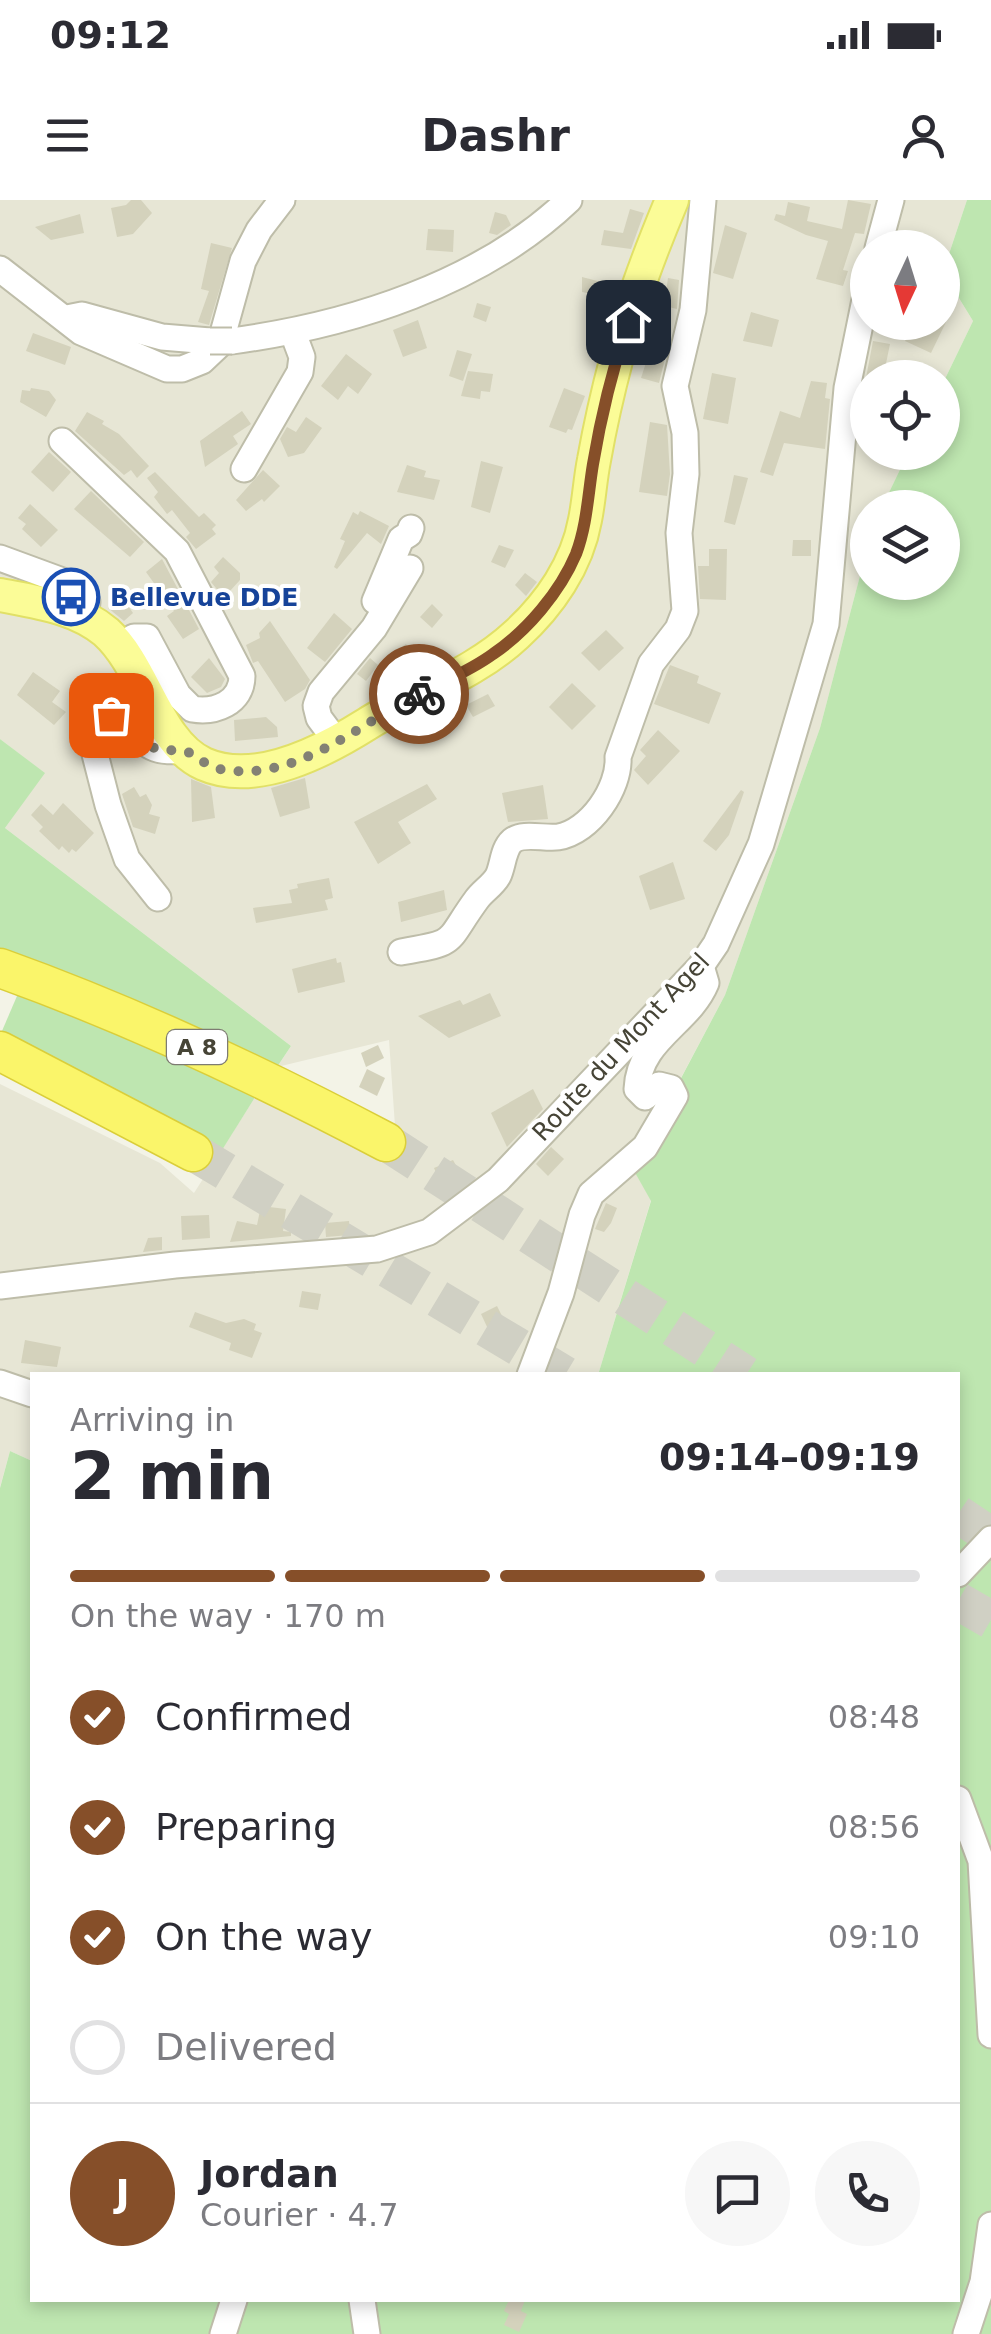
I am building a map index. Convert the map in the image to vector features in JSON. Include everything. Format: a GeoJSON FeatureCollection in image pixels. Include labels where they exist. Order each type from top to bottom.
{"type":"FeatureCollection","features":[{"type":"Feature","properties":{"kind":"highway","name":"A 8"},"geometry":{"type":"LineString","coordinates":[[0,968],[120,1014],[241,1067],[386,1142]]}},
{"type":"Feature","properties":{"kind":"highway"},"geometry":{"type":"LineString","coordinates":[[0,1050],[193,1152]]}},
{"type":"Feature","properties":{"kind":"main road"},"geometry":{"type":"LineString","coordinates":[[0,595],[58,607],[104,631],[138,674],[172,736],[202,764],[221,769],[284,764],[337,742],[495,654],[556,588],[575,556],[618,354],[672,200]]}},
{"type":"Feature","properties":{"kind":"street"},"geometry":{"type":"LineString","coordinates":[[5,275],[81,332],[167,369],[182,368],[202,361],[220,344],[243,261],[258,230],[282,200]]}},
{"type":"Feature","properties":{"kind":"street"},"geometry":{"type":"LineString","coordinates":[[62,318],[82,315],[162,337],[221,341],[293,333],[397,300],[463,273],[510,246],[569,200]]}},
{"type":"Feature","properties":{"kind":"street"},"geometry":{"type":"LineString","coordinates":[[400,952],[440,946],[454,937],[478,898],[496,879],[509,844],[517,838],[559,838],[576,831],[601,806],[619,772],[618,757],[651,664],[678,629],[686,611],[679,532],[686,474],[676,386],[693,310],[704,200]]}},
{"type":"Feature","properties":{"kind":"street"},"geometry":{"type":"LineString","coordinates":[[883,230],[891,200]]}},
{"type":"Feature","properties":{"kind":"street"},"geometry":{"type":"LineString","coordinates":[[244,468],[300,372],[302,357],[293,333]]}},
{"type":"Feature","properties":{"kind":"street","name":"Route du Mont Agel"},"geometry":{"type":"LineString","coordinates":[[0,1286],[175,1265],[377,1249],[429,1232],[498,1180],[701,966],[716,944],[761,844],[826,624],[846,388],[856,340]]}},
{"type":"Feature","properties":{"kind":"street"},"geometry":{"type":"LineString","coordinates":[[62,440],[177,551],[215,618],[242,676],[242,686],[216,710],[192,709],[178,694],[147,637],[134,636],[119,646]]}},
{"type":"Feature","properties":{"kind":"street"},"geometry":{"type":"LineString","coordinates":[[374,628],[367,620],[401,539],[411,528]]}},
{"type":"Feature","properties":{"kind":"street"},"geometry":{"type":"LineString","coordinates":[[0,558],[68,583],[86,602],[86,620]]}},
{"type":"Feature","properties":{"kind":"street"},"geometry":{"type":"LineString","coordinates":[[337,742],[319,718],[316,706],[321,692],[374,628],[410,568]]}},
{"type":"Feature","properties":{"kind":"street"},"geometry":{"type":"LineString","coordinates":[[158,898],[127,859],[108,805],[86,719],[91,711],[98,710],[111,715],[151,747],[184,750]]}},
{"type":"Feature","properties":{"kind":"street"},"geometry":{"type":"LineString","coordinates":[[531,1372],[562,1293],[582,1214],[591,1194],[645,1147],[674,1096],[671,1088],[659,1085],[644,1097],[637,1088],[638,1072],[660,1036],[701,995],[706,984],[701,966]]}},
{"type":"Feature","properties":{"kind":"street"},"geometry":{"type":"LineString","coordinates":[[0,1383],[30,1393]]}},
{"type":"Feature","properties":{"kind":"street"},"geometry":{"type":"LineString","coordinates":[[960,1572],[991,1539]]}},
{"type":"Feature","properties":{"kind":"street"},"geometry":{"type":"LineString","coordinates":[[960,1804],[981,1861],[991,2036]]}},
{"type":"Feature","properties":{"kind":"street"},"geometry":{"type":"LineString","coordinates":[[966,2334],[983,2282],[991,2225]]}},
{"type":"Feature","properties":{"kind":"street"},"geometry":{"type":"LineString","coordinates":[[223,2334],[233,2302]]}},
{"type":"Feature","properties":{"kind":"street"},"geometry":{"type":"LineString","coordinates":[[362,2302],[366,2334]]}},
{"type":"Feature","properties":{"kind":"shaded area"},"geometry":{"type":"Polygon","coordinates":[[[0,200],[967,200],[957,230],[850,230],[850,340],[960,340],[960,300],[973,321],[954,360],[850,360],[850,470],[900,470],[890,490],[850,490],[850,600],[854,600],[820,728],[725,995],[633,1168],[651,1200],[599,1372],[30,1372],[30,1460],[10,1451],[0,1487],[0,1084],[160,1163],[194,1193],[259,1091],[380,1153],[395,1126],[389,1040],[277,1067],[291,1046],[5,828],[44,773],[0,739],[0,200]]]}},
{"type":"Feature","properties":{"kind":"green space"},"geometry":{"type":"Polygon","coordinates":[[[967,200],[991,200],[991,2334],[0,2334],[0,1488],[10,1451],[30,1460],[30,2302],[960,2302],[960,1372],[599,1372],[651,1201],[633,1169],[725,995],[820,728],[854,600],[960,600],[960,490],[890,490],[900,470],[960,470],[960,360],[954,360],[973,321],[960,300],[957,230],[967,200]]]}},
{"type":"Feature","properties":{"kind":"green space"},"geometry":{"type":"Polygon","coordinates":[[[0,739],[45,773],[5,828],[291,1046],[277,1067],[0,949],[0,739]]]}},
{"type":"Feature","properties":{"kind":"green space"},"geometry":{"type":"Polygon","coordinates":[[[20,989],[259,1091],[222,1150],[2,1031],[20,989]]]}},
{"type":"Feature","properties":{"kind":"building"},"geometry":{"type":"Polygon","coordinates":[[[141,200],[152,213],[133,234],[117,237],[111,208],[141,200]]]}},
{"type":"Feature","properties":{"kind":"building"},"geometry":{"type":"Polygon","coordinates":[[[848,200],[871,204],[865,230],[850,230],[850,248],[843,270],[848,271],[843,286],[816,279],[828,241],[774,220],[776,214],[785,216],[788,202],[810,207],[807,221],[842,229],[848,200]]]}},
{"type":"Feature","properties":{"kind":"building"},"geometry":{"type":"Polygon","coordinates":[[[630,209],[644,213],[631,249],[601,245],[604,230],[623,233],[630,209]]]}},
{"type":"Feature","properties":{"kind":"building"},"geometry":{"type":"Polygon","coordinates":[[[495,212],[506,215],[511,225],[497,235],[489,233],[495,212]]]}},
{"type":"Feature","properties":{"kind":"building"},"geometry":{"type":"Polygon","coordinates":[[[80,214],[84,233],[51,240],[35,227],[80,214]]]}},
{"type":"Feature","properties":{"kind":"building"},"geometry":{"type":"Polygon","coordinates":[[[725,225],[747,233],[733,279],[713,273],[725,225]]]}},
{"type":"Feature","properties":{"kind":"building"},"geometry":{"type":"Polygon","coordinates":[[[428,229],[454,230],[453,252],[426,250],[428,229]]]}},
{"type":"Feature","properties":{"kind":"building"},"geometry":{"type":"Polygon","coordinates":[[[211,243],[232,248],[209,325],[198,322],[209,291],[201,289],[211,243]]]}},
{"type":"Feature","properties":{"kind":"building"},"geometry":{"type":"Polygon","coordinates":[[[582,277],[617,286],[613,298],[582,292],[582,277]]]}},
{"type":"Feature","properties":{"kind":"building"},"geometry":{"type":"Polygon","coordinates":[[[668,278],[679,280],[677,309],[664,306],[668,278]]]}},
{"type":"Feature","properties":{"kind":"building"},"geometry":{"type":"Polygon","coordinates":[[[477,303],[491,307],[486,322],[473,317],[477,303]]]}},
{"type":"Feature","properties":{"kind":"building"},"geometry":{"type":"Polygon","coordinates":[[[751,312],[779,320],[772,347],[743,341],[751,312]]]}},
{"type":"Feature","properties":{"kind":"building"},"geometry":{"type":"Polygon","coordinates":[[[418,320],[427,348],[403,357],[393,330],[418,320]]]}},
{"type":"Feature","properties":{"kind":"building"},"geometry":{"type":"Polygon","coordinates":[[[657,329],[671,334],[659,383],[641,378],[657,329]]]}},
{"type":"Feature","properties":{"kind":"building"},"geometry":{"type":"Polygon","coordinates":[[[33,333],[71,347],[65,365],[26,351],[33,333]]]}},
{"type":"Feature","properties":{"kind":"building"},"geometry":{"type":"Polygon","coordinates":[[[906,340],[937,340],[931,353],[906,340]]]}},
{"type":"Feature","properties":{"kind":"building"},"geometry":{"type":"Polygon","coordinates":[[[873,341],[890,344],[887,360],[869,360],[873,341]]]}},
{"type":"Feature","properties":{"kind":"building"},"geometry":{"type":"Polygon","coordinates":[[[457,350],[472,354],[463,381],[449,376],[457,350]]]}},
{"type":"Feature","properties":{"kind":"building"},"geometry":{"type":"Polygon","coordinates":[[[346,354],[372,374],[358,394],[348,386],[338,400],[321,386],[346,354]]]}},
{"type":"Feature","properties":{"kind":"building"},"geometry":{"type":"Polygon","coordinates":[[[468,371],[493,374],[490,392],[481,391],[480,399],[461,396],[468,371]]]}},
{"type":"Feature","properties":{"kind":"building"},"geometry":{"type":"Polygon","coordinates":[[[712,373],[736,378],[728,424],[703,419],[712,373]]]}},
{"type":"Feature","properties":{"kind":"building"},"geometry":{"type":"Polygon","coordinates":[[[811,381],[827,383],[825,398],[830,399],[825,449],[784,443],[773,476],[760,472],[780,411],[800,418],[811,381]]]}},
{"type":"Feature","properties":{"kind":"building"},"geometry":{"type":"Polygon","coordinates":[[[564,388],[585,396],[572,430],[566,433],[549,427],[564,388]]]}},
{"type":"Feature","properties":{"kind":"building"},"geometry":{"type":"Polygon","coordinates":[[[22,390],[49,391],[56,400],[46,417],[20,402],[22,390]]]}},
{"type":"Feature","properties":{"kind":"building"},"geometry":{"type":"Polygon","coordinates":[[[242,411],[251,424],[233,436],[238,444],[205,467],[200,441],[242,411]]]}},
{"type":"Feature","properties":{"kind":"building"},"geometry":{"type":"Polygon","coordinates":[[[87,412],[119,434],[149,466],[137,478],[131,470],[124,475],[75,431],[87,412]]]}},
{"type":"Feature","properties":{"kind":"building"},"geometry":{"type":"Polygon","coordinates":[[[306,417],[322,428],[304,453],[288,457],[280,439],[287,427],[296,432],[306,417]]]}},
{"type":"Feature","properties":{"kind":"building"},"geometry":{"type":"Polygon","coordinates":[[[650,422],[667,425],[667,496],[639,492],[650,422]]]}},
{"type":"Feature","properties":{"kind":"building"},"geometry":{"type":"Polygon","coordinates":[[[49,452],[71,472],[53,492],[31,472],[49,452]]]}},
{"type":"Feature","properties":{"kind":"building"},"geometry":{"type":"Polygon","coordinates":[[[481,461],[503,467],[490,513],[471,507],[481,461]]]}},
{"type":"Feature","properties":{"kind":"building"},"geometry":{"type":"Polygon","coordinates":[[[407,465],[426,471],[424,477],[440,480],[434,500],[397,492],[407,465]]]}},
{"type":"Feature","properties":{"kind":"building"},"geometry":{"type":"Polygon","coordinates":[[[263,470],[280,486],[264,502],[262,499],[246,511],[236,500],[263,470]]]}},
{"type":"Feature","properties":{"kind":"building"},"geometry":{"type":"Polygon","coordinates":[[[155,472],[199,517],[204,513],[216,525],[212,529],[216,534],[196,549],[186,537],[190,533],[172,510],[167,514],[154,497],[158,492],[147,478],[155,472]]]}},
{"type":"Feature","properties":{"kind":"building"},"geometry":{"type":"Polygon","coordinates":[[[734,475],[748,478],[735,525],[724,522],[734,475]]]}},
{"type":"Feature","properties":{"kind":"building"},"geometry":{"type":"Polygon","coordinates":[[[91,491],[144,542],[130,557],[74,509],[91,491]]]}},
{"type":"Feature","properties":{"kind":"building"},"geometry":{"type":"Polygon","coordinates":[[[30,504],[58,530],[41,547],[22,529],[26,524],[18,518],[30,504]]]}},
{"type":"Feature","properties":{"kind":"building"},"geometry":{"type":"Polygon","coordinates":[[[360,511],[389,526],[381,544],[367,533],[337,569],[334,567],[345,541],[340,539],[353,512],[358,515],[360,511]]]}},
{"type":"Feature","properties":{"kind":"building"},"geometry":{"type":"Polygon","coordinates":[[[793,540],[811,540],[811,556],[792,556],[793,540]]]}},
{"type":"Feature","properties":{"kind":"building"},"geometry":{"type":"Polygon","coordinates":[[[499,545],[514,550],[505,568],[491,562],[499,545]]]}},
{"type":"Feature","properties":{"kind":"building"},"geometry":{"type":"Polygon","coordinates":[[[709,549],[727,549],[726,600],[700,599],[698,566],[709,566],[709,549]]]}},
{"type":"Feature","properties":{"kind":"building"},"geometry":{"type":"Polygon","coordinates":[[[223,557],[240,573],[240,580],[229,592],[225,588],[220,593],[211,582],[219,573],[214,567],[223,557]]]}},
{"type":"Feature","properties":{"kind":"building"},"geometry":{"type":"Polygon","coordinates":[[[162,559],[199,629],[183,639],[167,616],[174,611],[146,572],[162,559]]]}},
{"type":"Feature","properties":{"kind":"building"},"geometry":{"type":"Polygon","coordinates":[[[525,573],[537,582],[526,596],[515,585],[525,573]]]}},
{"type":"Feature","properties":{"kind":"building"},"geometry":{"type":"Polygon","coordinates":[[[120,594],[133,613],[124,621],[108,608],[120,594]]]}},
{"type":"Feature","properties":{"kind":"building"},"geometry":{"type":"Polygon","coordinates":[[[432,604],[443,615],[432,628],[420,617],[432,604]]]}},
{"type":"Feature","properties":{"kind":"building"},"geometry":{"type":"Polygon","coordinates":[[[334,613],[352,629],[325,662],[307,648],[334,613]]]}},
{"type":"Feature","properties":{"kind":"building"},"geometry":{"type":"Polygon","coordinates":[[[270,621],[310,680],[305,689],[285,702],[258,661],[253,663],[246,645],[260,638],[259,633],[270,621]]]}},
{"type":"Feature","properties":{"kind":"building"},"geometry":{"type":"Polygon","coordinates":[[[606,630],[624,648],[599,671],[581,653],[606,630]]]}},
{"type":"Feature","properties":{"kind":"building"},"geometry":{"type":"Polygon","coordinates":[[[406,644],[423,671],[400,683],[386,659],[406,644]]]}},
{"type":"Feature","properties":{"kind":"building"},"geometry":{"type":"Polygon","coordinates":[[[209,658],[225,679],[221,687],[207,693],[191,677],[209,658]]]}},
{"type":"Feature","properties":{"kind":"building"},"geometry":{"type":"Polygon","coordinates":[[[370,658],[378,665],[366,681],[357,674],[370,658]]]}},
{"type":"Feature","properties":{"kind":"building"},"geometry":{"type":"Polygon","coordinates":[[[670,665],[699,676],[697,683],[721,693],[709,724],[654,704],[670,665]]]}},
{"type":"Feature","properties":{"kind":"building"},"geometry":{"type":"Polygon","coordinates":[[[33,672],[60,691],[52,702],[66,712],[54,725],[17,695],[33,672]]]}},
{"type":"Feature","properties":{"kind":"building"},"geometry":{"type":"Polygon","coordinates":[[[572,683],[596,706],[572,730],[549,707],[572,683]]]}},
{"type":"Feature","properties":{"kind":"building"},"geometry":{"type":"Polygon","coordinates":[[[488,694],[495,706],[473,717],[466,705],[488,694]]]}},
{"type":"Feature","properties":{"kind":"building"},"geometry":{"type":"Polygon","coordinates":[[[266,717],[277,727],[278,737],[235,741],[234,720],[266,717]]]}},
{"type":"Feature","properties":{"kind":"building"},"geometry":{"type":"Polygon","coordinates":[[[658,730],[680,751],[648,785],[634,770],[646,756],[640,750],[658,730]]]}},
{"type":"Feature","properties":{"kind":"building"},"geometry":{"type":"Polygon","coordinates":[[[305,778],[310,808],[280,817],[271,788],[305,778]]]}},
{"type":"Feature","properties":{"kind":"building"},"geometry":{"type":"Polygon","coordinates":[[[191,779],[211,787],[215,818],[192,822],[191,779]]]}},
{"type":"Feature","properties":{"kind":"building"},"geometry":{"type":"Polygon","coordinates":[[[427,784],[437,799],[398,822],[411,843],[378,864],[354,822],[427,784]]]}},
{"type":"Feature","properties":{"kind":"building"},"geometry":{"type":"Polygon","coordinates":[[[543,785],[548,819],[508,822],[502,793],[543,785]]]}},
{"type":"Feature","properties":{"kind":"building"},"geometry":{"type":"Polygon","coordinates":[[[134,787],[140,797],[146,794],[152,805],[149,814],[160,817],[155,834],[133,827],[122,794],[134,787]]]}},
{"type":"Feature","properties":{"kind":"building"},"geometry":{"type":"Polygon","coordinates":[[[741,790],[744,792],[729,835],[716,851],[703,841],[741,790]]]}},
{"type":"Feature","properties":{"kind":"building"},"geometry":{"type":"Polygon","coordinates":[[[63,803],[94,833],[76,852],[72,849],[69,853],[62,846],[59,850],[39,831],[43,827],[31,815],[41,804],[53,815],[63,803]]]}},
{"type":"Feature","properties":{"kind":"building"},"geometry":{"type":"Polygon","coordinates":[[[673,862],[685,899],[650,910],[639,876],[673,862]]]}},
{"type":"Feature","properties":{"kind":"building"},"geometry":{"type":"Polygon","coordinates":[[[329,878],[333,898],[325,900],[328,910],[256,923],[253,908],[292,903],[289,890],[298,888],[297,884],[329,878]]]}},
{"type":"Feature","properties":{"kind":"building"},"geometry":{"type":"Polygon","coordinates":[[[444,890],[447,910],[401,922],[398,902],[444,890]]]}},
{"type":"Feature","properties":{"kind":"building"},"geometry":{"type":"Polygon","coordinates":[[[336,958],[337,963],[341,962],[345,982],[298,993],[292,969],[336,958]]]}},
{"type":"Feature","properties":{"kind":"building"},"geometry":{"type":"Polygon","coordinates":[[[490,993],[501,1016],[449,1038],[418,1016],[460,1000],[463,1005],[490,993]]]}},
{"type":"Feature","properties":{"kind":"building"},"geometry":{"type":"Polygon","coordinates":[[[378,1045],[384,1058],[366,1067],[361,1053],[378,1045]]]}},
{"type":"Feature","properties":{"kind":"building"},"geometry":{"type":"Polygon","coordinates":[[[367,1069],[385,1078],[377,1096],[359,1087],[367,1069]]]}},
{"type":"Feature","properties":{"kind":"building"},"geometry":{"type":"Polygon","coordinates":[[[533,1089],[543,1109],[507,1147],[491,1113],[533,1089]]]}},
{"type":"Feature","properties":{"kind":"building"},"geometry":{"type":"Polygon","coordinates":[[[551,1147],[564,1159],[548,1176],[536,1164],[551,1147]]]}},
{"type":"Feature","properties":{"kind":"building"},"geometry":{"type":"Polygon","coordinates":[[[453,1160],[464,1180],[443,1189],[434,1168],[453,1160]]]}},
{"type":"Feature","properties":{"kind":"building"},"geometry":{"type":"Polygon","coordinates":[[[606,1203],[617,1208],[604,1232],[595,1229],[606,1203]]]}},
{"type":"Feature","properties":{"kind":"building"},"geometry":{"type":"Polygon","coordinates":[[[261,1206],[286,1209],[283,1231],[291,1232],[291,1236],[230,1242],[237,1221],[257,1225],[261,1206]]]}},
{"type":"Feature","properties":{"kind":"building"},"geometry":{"type":"Polygon","coordinates":[[[209,1215],[210,1238],[182,1240],[181,1216],[209,1215]]]}},
{"type":"Feature","properties":{"kind":"building"},"geometry":{"type":"Polygon","coordinates":[[[349,1221],[350,1235],[326,1237],[325,1223],[349,1221]]]}},
{"type":"Feature","properties":{"kind":"building"},"geometry":{"type":"Polygon","coordinates":[[[162,1237],[162,1250],[143,1252],[148,1238],[162,1237]]]}},
{"type":"Feature","properties":{"kind":"building"},"geometry":{"type":"Polygon","coordinates":[[[302,1291],[321,1294],[318,1310],[299,1307],[302,1291]]]}},
{"type":"Feature","properties":{"kind":"building"},"geometry":{"type":"Polygon","coordinates":[[[497,1306],[505,1322],[489,1331],[481,1314],[497,1306]]]}},
{"type":"Feature","properties":{"kind":"building"},"geometry":{"type":"Polygon","coordinates":[[[195,1312],[226,1323],[244,1319],[256,1324],[254,1330],[262,1333],[252,1358],[229,1350],[231,1343],[189,1327],[195,1312]]]}},
{"type":"Feature","properties":{"kind":"building"},"geometry":{"type":"Polygon","coordinates":[[[25,1340],[61,1347],[57,1367],[21,1363],[25,1340]]]}},
{"type":"Feature","properties":{"kind":"building"},"geometry":{"type":"Polygon","coordinates":[[[508,2302],[524,2302],[521,2311],[527,2314],[519,2332],[504,2325],[509,2314],[504,2311],[508,2302]]]}},
{"type":"Feature","properties":{"kind":"tunnel"},"geometry":{"type":"LineString","coordinates":[[386,1142],[741,1372]]}},
{"type":"Feature","properties":{"kind":"tunnel"},"geometry":{"type":"LineString","coordinates":[[193,1152],[560,1372]]}},
{"type":"Feature","properties":{"kind":"tunnel"},"geometry":{"type":"LineString","coordinates":[[960,1515],[991,1536]]}},
{"type":"Feature","properties":{"kind":"tunnel"},"geometry":{"type":"LineString","coordinates":[[960,1602],[991,1620]]}},
{"type":"Feature","properties":{"kind":"way so far"},"geometry":{"type":"LineString","coordinates":[[111,715],[151,747],[184,750],[202,764],[221,769],[246,770],[314,754],[419,694]]}},
{"type":"Feature","properties":{"kind":"place","name":"Bellevue DDE"},"geometry":{"type":"Point","coordinates":[71,597]}},
{"type":"Feature","properties":{"kind":"route"},"geometry":{"type":"LineString","coordinates":[[419,694],[495,654],[538,612],[575,556],[585,523],[593,462],[628,322]]}}]}
